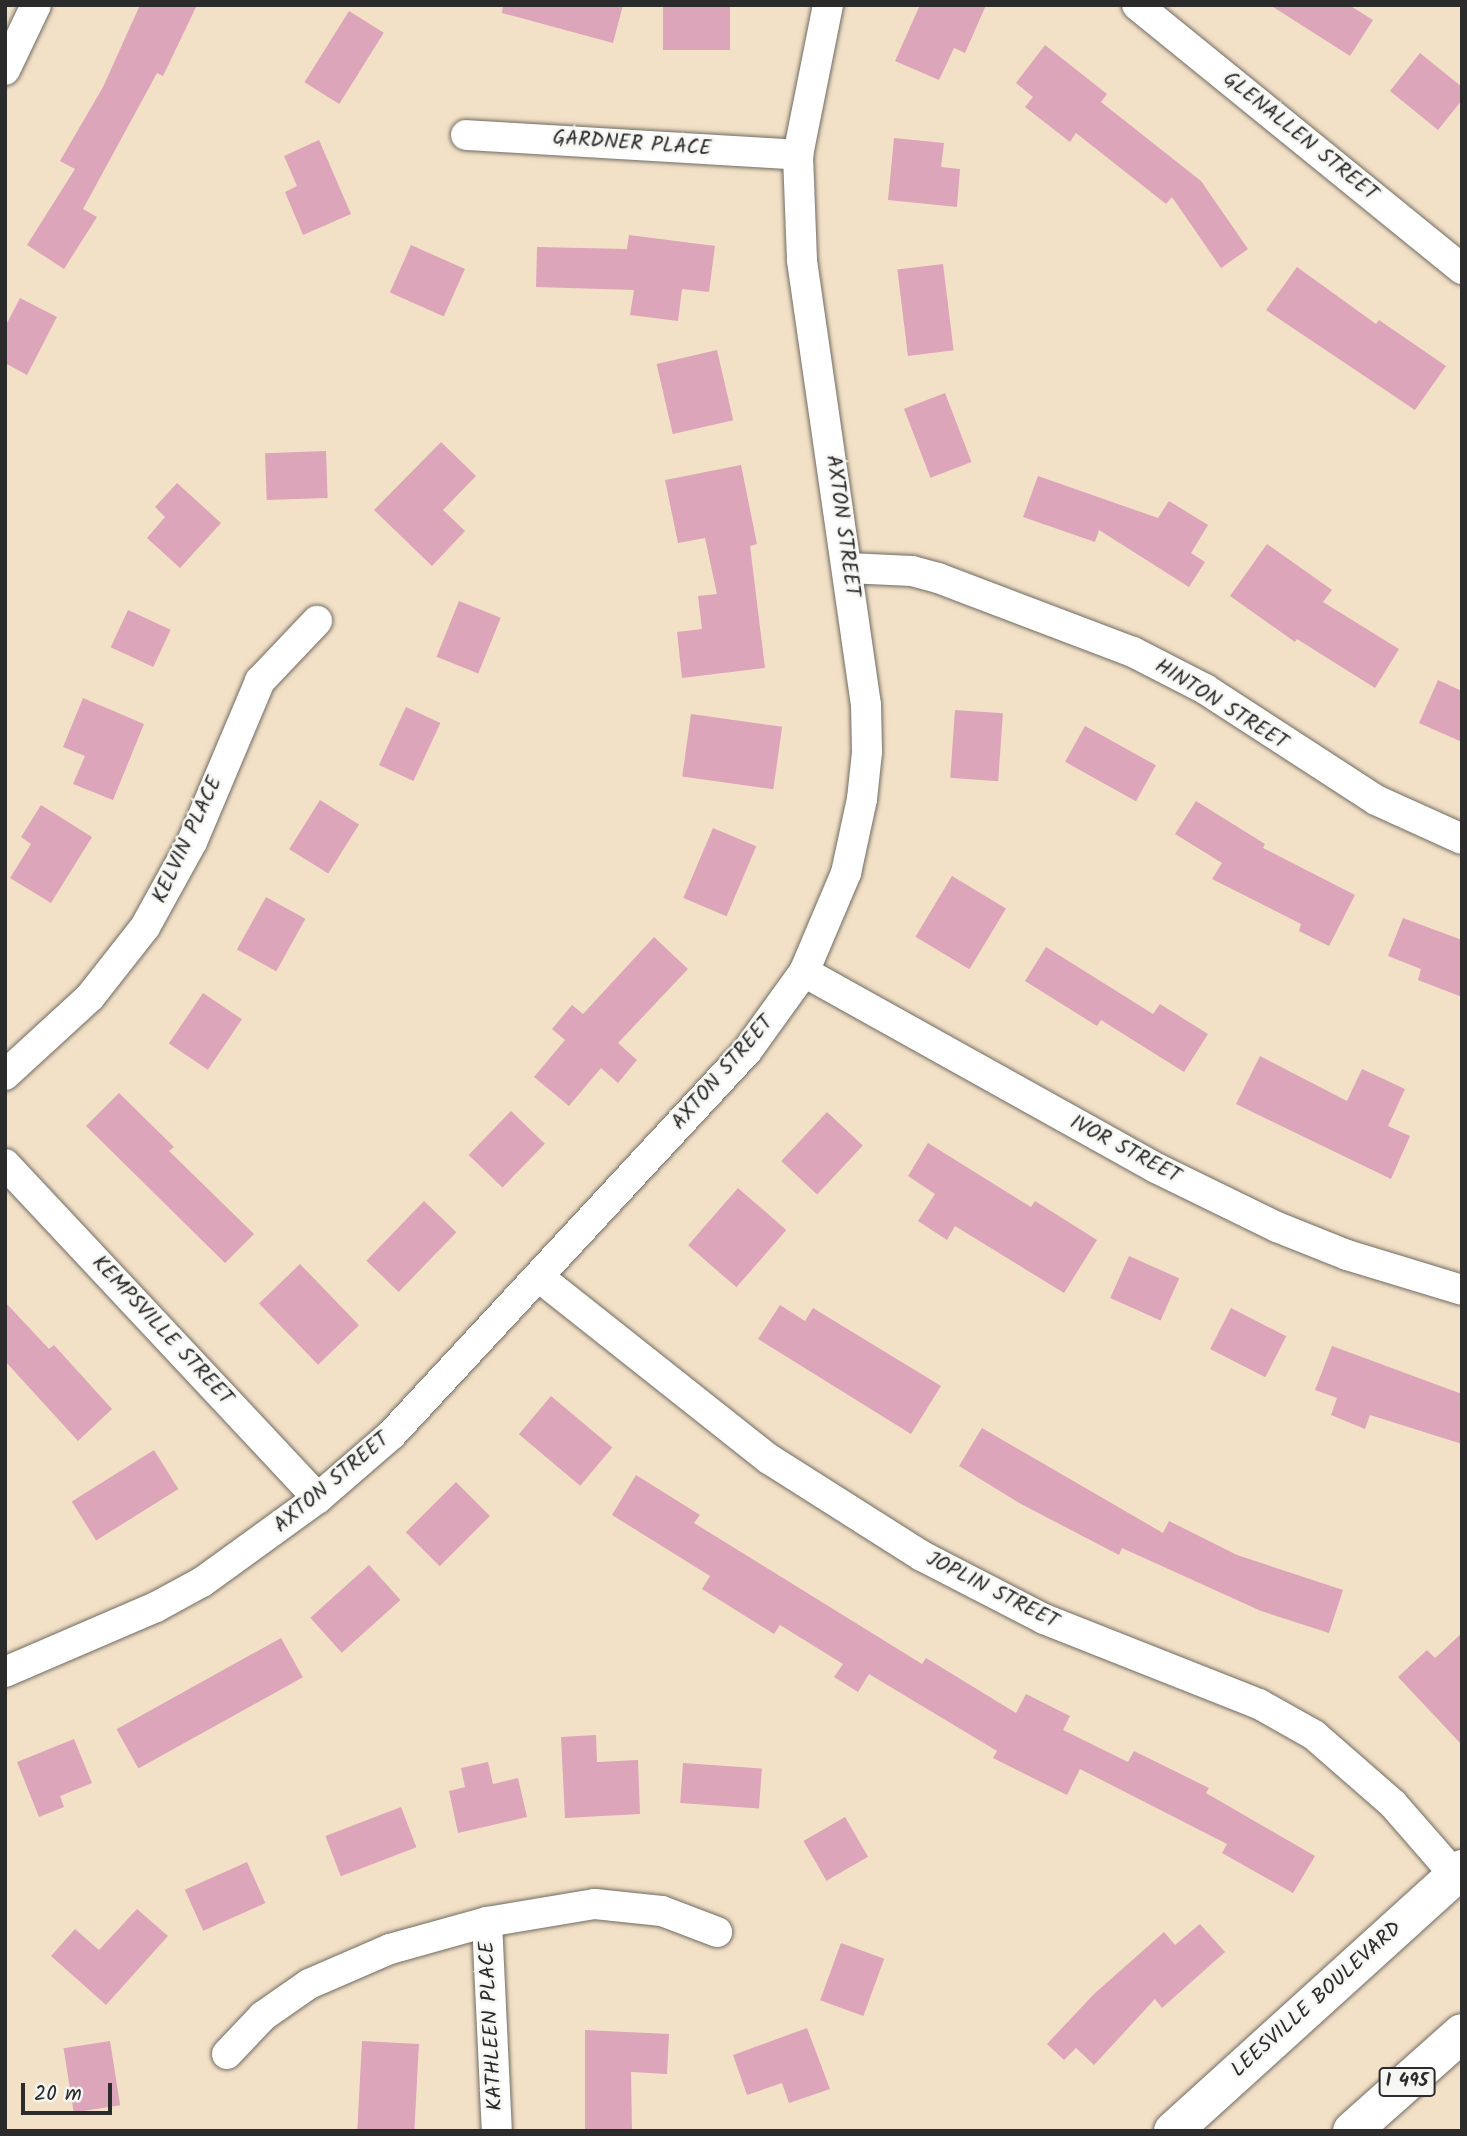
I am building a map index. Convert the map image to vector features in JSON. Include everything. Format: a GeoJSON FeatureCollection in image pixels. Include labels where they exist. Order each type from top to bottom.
{"type":"FeatureCollection","features":[{"type":"Feature","properties":{"kind":"main road","name":"LEESVILLE BOULEVARD"},"geometry":{"type":"LineString","coordinates":[[1173,2131],[1458,1872]]}},
{"type":"Feature","properties":{"kind":"main road","name":"I 495"},"geometry":{"type":"LineString","coordinates":[[1352,2131],[1462,2033]]}},
{"type":"Feature","properties":{"kind":"street"},"geometry":{"type":"LineString","coordinates":[[5,70],[36,5]]}},
{"type":"Feature","properties":{"kind":"street","name":"AXTON STREET"},"geometry":{"type":"LineString","coordinates":[[5,1672],[156,1607],[202,1582],[318,1498],[391,1435],[747,1051],[804,972],[843,883],[862,799],[866,705],[802,260],[798,155],[828,5]]}},
{"type":"Feature","properties":{"kind":"street","name":"GLENALLEN STREET"},"geometry":{"type":"LineString","coordinates":[[1138,5],[1462,269]]}},
{"type":"Feature","properties":{"kind":"street","name":"GARDNER PLACE"},"geometry":{"type":"LineString","coordinates":[[466,135],[798,155]]}},
{"type":"Feature","properties":{"kind":"street","name":"HINTON STREET"},"geometry":{"type":"LineString","coordinates":[[848,568],[912,571],[938,578],[1133,652],[1205,689],[1376,800],[1462,839]]}},
{"type":"Feature","properties":{"kind":"street","name":"KELVIN PLACE"},"geometry":{"type":"LineString","coordinates":[[5,1075],[90,997],[145,927],[192,842],[260,681],[317,621]]}},
{"type":"Feature","properties":{"kind":"street","name":"IVOR STREET"},"geometry":{"type":"LineString","coordinates":[[804,972],[1156,1168],[1265,1221],[1347,1255],[1462,1290]]}},
{"type":"Feature","properties":{"kind":"street","name":"KEMPSVILLE STREET"},"geometry":{"type":"LineString","coordinates":[[5,1164],[318,1498]]}},
{"type":"Feature","properties":{"kind":"street","name":"JOPLIN STREET"},"geometry":{"type":"LineString","coordinates":[[539,1277],[769,1459],[911,1549],[1044,1619],[1259,1704],[1314,1735],[1393,1804],[1458,1872]]}},
{"type":"Feature","properties":{"kind":"street","name":"KATHLEEN PLACE"},"geometry":{"type":"LineString","coordinates":[[227,2054],[263,2016],[309,1984],[390,1949],[487,1922],[568,1905],[608,1904],[662,1911],[718,1932]]}},
{"type":"Feature","properties":{"kind":"street","name":"KATHLEEN PLACE"},"geometry":{"type":"LineString","coordinates":[[487,1922],[497,2131]]}},
{"type":"Feature","properties":{"kind":"building"},"geometry":{"type":"Polygon","coordinates":[[[140,5],[197,5],[163,76],[157,73],[83,209],[97,217],[64,269],[27,245],[75,169],[60,161],[103,87],[140,5]]]}},
{"type":"Feature","properties":{"kind":"building"},"geometry":{"type":"Polygon","coordinates":[[[503,5],[623,5],[613,43],[502,13],[503,5]]]}},
{"type":"Feature","properties":{"kind":"building"},"geometry":{"type":"Polygon","coordinates":[[[663,5],[730,5],[730,50],[663,50],[663,5]]]}},
{"type":"Feature","properties":{"kind":"building"},"geometry":{"type":"Polygon","coordinates":[[[920,5],[986,5],[965,53],[954,48],[939,80],[895,61],[920,5]]]}},
{"type":"Feature","properties":{"kind":"building"},"geometry":{"type":"Polygon","coordinates":[[[1270,5],[1349,5],[1373,20],[1350,56],[1270,5]]]}},
{"type":"Feature","properties":{"kind":"building"},"geometry":{"type":"Polygon","coordinates":[[[349,11],[384,33],[339,104],[304,82],[349,11]]]}},
{"type":"Feature","properties":{"kind":"building"},"geometry":{"type":"Polygon","coordinates":[[[1045,45],[1107,94],[1101,102],[1201,181],[1248,249],[1221,268],[1172,197],[1166,204],[1076,133],[1070,142],[1025,107],[1033,97],[1016,83],[1045,45]]]}},
{"type":"Feature","properties":{"kind":"building"},"geometry":{"type":"Polygon","coordinates":[[[1420,53],[1462,87],[1462,100],[1438,130],[1390,91],[1420,53]]]}},
{"type":"Feature","properties":{"kind":"building"},"geometry":{"type":"Polygon","coordinates":[[[894,138],[944,143],[941,167],[960,169],[957,207],[888,200],[894,138]]]}},
{"type":"Feature","properties":{"kind":"building"},"geometry":{"type":"Polygon","coordinates":[[[319,140],[351,214],[303,235],[285,192],[297,186],[284,156],[319,140]]]}},
{"type":"Feature","properties":{"kind":"building"},"geometry":{"type":"Polygon","coordinates":[[[629,235],[715,246],[709,292],[682,289],[678,321],[630,315],[634,290],[536,287],[537,247],[627,249],[629,235]]]}},
{"type":"Feature","properties":{"kind":"building"},"geometry":{"type":"Polygon","coordinates":[[[411,245],[465,269],[444,317],[390,293],[411,245]]]}},
{"type":"Feature","properties":{"kind":"building"},"geometry":{"type":"Polygon","coordinates":[[[943,264],[954,350],[908,356],[897,270],[943,264]]]}},
{"type":"Feature","properties":{"kind":"building"},"geometry":{"type":"Polygon","coordinates":[[[1297,267],[1376,324],[1379,320],[1446,366],[1415,410],[1266,310],[1297,267]]]}},
{"type":"Feature","properties":{"kind":"building"},"geometry":{"type":"Polygon","coordinates":[[[20,298],[57,317],[27,375],[5,363],[5,327],[20,298]]]}},
{"type":"Feature","properties":{"kind":"building"},"geometry":{"type":"Polygon","coordinates":[[[717,350],[733,420],[673,434],[657,364],[717,350]]]}},
{"type":"Feature","properties":{"kind":"building"},"geometry":{"type":"Polygon","coordinates":[[[945,393],[972,462],[930,478],[904,409],[945,393]]]}},
{"type":"Feature","properties":{"kind":"building"},"geometry":{"type":"Polygon","coordinates":[[[441,442],[476,476],[443,510],[465,531],[432,566],[374,510],[441,442]]]}},
{"type":"Feature","properties":{"kind":"building"},"geometry":{"type":"Polygon","coordinates":[[[326,451],[328,498],[267,500],[265,453],[326,451]]]}},
{"type":"Feature","properties":{"kind":"building"},"geometry":{"type":"Polygon","coordinates":[[[741,465],[757,544],[750,546],[765,668],[682,678],[677,632],[702,629],[698,596],[717,594],[705,538],[678,543],[665,480],[741,465]]]}},
{"type":"Feature","properties":{"kind":"building"},"geometry":{"type":"Polygon","coordinates":[[[1038,476],[1158,518],[1169,501],[1208,525],[1191,553],[1205,562],[1189,587],[1099,530],[1095,542],[1023,517],[1038,476]]]}},
{"type":"Feature","properties":{"kind":"building"},"geometry":{"type":"Polygon","coordinates":[[[177,483],[221,523],[180,568],[147,538],[165,517],[155,507],[177,483]]]}},
{"type":"Feature","properties":{"kind":"building"},"geometry":{"type":"Polygon","coordinates":[[[1267,544],[1332,590],[1323,602],[1399,649],[1375,688],[1297,639],[1295,642],[1230,596],[1267,544]]]}},
{"type":"Feature","properties":{"kind":"building"},"geometry":{"type":"Polygon","coordinates":[[[459,601],[501,618],[478,673],[437,657],[459,601]]]}},
{"type":"Feature","properties":{"kind":"building"},"geometry":{"type":"Polygon","coordinates":[[[128,610],[171,630],[153,667],[111,647],[128,610]]]}},
{"type":"Feature","properties":{"kind":"building"},"geometry":{"type":"Polygon","coordinates":[[[1438,680],[1462,691],[1462,742],[1419,723],[1438,680]]]}},
{"type":"Feature","properties":{"kind":"building"},"geometry":{"type":"Polygon","coordinates":[[[83,698],[144,724],[113,800],[73,784],[85,756],[63,747],[83,698]]]}},
{"type":"Feature","properties":{"kind":"building"},"geometry":{"type":"Polygon","coordinates":[[[406,707],[440,723],[413,781],[379,765],[406,707]]]}},
{"type":"Feature","properties":{"kind":"building"},"geometry":{"type":"Polygon","coordinates":[[[955,710],[1003,713],[998,781],[950,778],[955,710]]]}},
{"type":"Feature","properties":{"kind":"building"},"geometry":{"type":"Polygon","coordinates":[[[691,714],[782,727],[773,789],[682,776],[691,714]]]}},
{"type":"Feature","properties":{"kind":"building"},"geometry":{"type":"Polygon","coordinates":[[[1085,726],[1156,765],[1136,801],[1065,762],[1085,726]]]}},
{"type":"Feature","properties":{"kind":"building"},"geometry":{"type":"Polygon","coordinates":[[[320,800],[359,824],[328,874],[289,849],[320,800]]]}},
{"type":"Feature","properties":{"kind":"building"},"geometry":{"type":"Polygon","coordinates":[[[1196,801],[1265,844],[1263,848],[1355,895],[1329,946],[1299,931],[1301,924],[1212,879],[1222,863],[1175,834],[1196,801]]]}},
{"type":"Feature","properties":{"kind":"building"},"geometry":{"type":"Polygon","coordinates":[[[41,805],[92,837],[51,903],[10,878],[31,844],[21,837],[41,805]]]}},
{"type":"Feature","properties":{"kind":"building"},"geometry":{"type":"Polygon","coordinates":[[[713,828],[756,846],[727,916],[683,898],[713,828]]]}},
{"type":"Feature","properties":{"kind":"building"},"geometry":{"type":"Polygon","coordinates":[[[952,876],[1006,908],[969,969],[915,937],[952,876]]]}},
{"type":"Feature","properties":{"kind":"building"},"geometry":{"type":"Polygon","coordinates":[[[266,897],[305,919],[276,971],[237,949],[266,897]]]}},
{"type":"Feature","properties":{"kind":"building"},"geometry":{"type":"Polygon","coordinates":[[[1403,918],[1462,940],[1462,997],[1418,980],[1421,969],[1388,956],[1403,918]]]}},
{"type":"Feature","properties":{"kind":"building"},"geometry":{"type":"Polygon","coordinates":[[[654,937],[688,969],[618,1043],[637,1060],[618,1083],[601,1068],[569,1106],[534,1077],[565,1040],[552,1029],[572,1005],[583,1014],[654,937]]]}},
{"type":"Feature","properties":{"kind":"building"},"geometry":{"type":"Polygon","coordinates":[[[1046,947],[1153,1014],[1160,1004],[1208,1034],[1184,1072],[1101,1020],[1097,1026],[1025,981],[1046,947]]]}},
{"type":"Feature","properties":{"kind":"building"},"geometry":{"type":"Polygon","coordinates":[[[203,993],[242,1019],[208,1070],[169,1044],[203,993]]]}},
{"type":"Feature","properties":{"kind":"building"},"geometry":{"type":"Polygon","coordinates":[[[1260,1056],[1347,1101],[1362,1069],[1405,1089],[1388,1126],[1410,1136],[1391,1179],[1236,1104],[1260,1056]]]}},
{"type":"Feature","properties":{"kind":"building"},"geometry":{"type":"Polygon","coordinates":[[[119,1093],[174,1147],[169,1151],[254,1234],[225,1263],[86,1126],[119,1093]]]}},
{"type":"Feature","properties":{"kind":"building"},"geometry":{"type":"Polygon","coordinates":[[[511,1111],[545,1144],[502,1188],[469,1155],[511,1111]]]}},
{"type":"Feature","properties":{"kind":"building"},"geometry":{"type":"Polygon","coordinates":[[[827,1112],[863,1145],[817,1194],[781,1161],[827,1112]]]}},
{"type":"Feature","properties":{"kind":"building"},"geometry":{"type":"Polygon","coordinates":[[[928,1143],[1031,1207],[1035,1201],[1097,1240],[1064,1293],[955,1226],[947,1240],[918,1221],[935,1194],[908,1176],[928,1143]]]}},
{"type":"Feature","properties":{"kind":"building"},"geometry":{"type":"Polygon","coordinates":[[[738,1188],[786,1230],[736,1287],[688,1245],[738,1188]]]}},
{"type":"Feature","properties":{"kind":"building"},"geometry":{"type":"Polygon","coordinates":[[[424,1201],[456,1232],[399,1292],[366,1261],[424,1201]]]}},
{"type":"Feature","properties":{"kind":"building"},"geometry":{"type":"Polygon","coordinates":[[[1129,1256],[1179,1278],[1161,1320],[1110,1298],[1129,1256]]]}},
{"type":"Feature","properties":{"kind":"building"},"geometry":{"type":"Polygon","coordinates":[[[300,1264],[359,1325],[318,1365],[259,1304],[300,1264]]]}},
{"type":"Feature","properties":{"kind":"building"},"geometry":{"type":"Polygon","coordinates":[[[5,1302],[49,1349],[54,1345],[112,1409],[78,1441],[5,1361],[5,1302]]]}},
{"type":"Feature","properties":{"kind":"building"},"geometry":{"type":"Polygon","coordinates":[[[780,1305],[805,1321],[813,1308],[941,1386],[911,1434],[758,1339],[780,1305]]]}},
{"type":"Feature","properties":{"kind":"building"},"geometry":{"type":"Polygon","coordinates":[[[1231,1308],[1286,1336],[1265,1377],[1210,1349],[1231,1308]]]}},
{"type":"Feature","properties":{"kind":"building"},"geometry":{"type":"Polygon","coordinates":[[[1332,1346],[1462,1394],[1462,1444],[1370,1415],[1365,1429],[1331,1415],[1337,1398],[1315,1390],[1332,1346]]]}},
{"type":"Feature","properties":{"kind":"building"},"geometry":{"type":"Polygon","coordinates":[[[551,1396],[612,1447],[580,1486],[519,1434],[551,1396]]]}},
{"type":"Feature","properties":{"kind":"building"},"geometry":{"type":"Polygon","coordinates":[[[982,1428],[1163,1533],[1169,1521],[1237,1555],[1343,1590],[1329,1633],[1261,1611],[1122,1548],[1119,1555],[1021,1504],[959,1466],[982,1428]]]}},
{"type":"Feature","properties":{"kind":"building"},"geometry":{"type":"Polygon","coordinates":[[[154,1450],[178,1489],[96,1540],[72,1501],[154,1450]]]}},
{"type":"Feature","properties":{"kind":"building"},"geometry":{"type":"Polygon","coordinates":[[[636,1475],[700,1515],[694,1523],[922,1664],[926,1658],[1016,1713],[1026,1694],[1070,1716],[1063,1730],[1128,1762],[1134,1751],[1209,1788],[1206,1793],[1315,1856],[1293,1893],[1222,1853],[1227,1844],[1080,1769],[1067,1795],[993,1758],[997,1751],[869,1674],[858,1692],[834,1677],[843,1664],[780,1625],[774,1634],[702,1589],[710,1576],[612,1515],[636,1475]]]}},
{"type":"Feature","properties":{"kind":"building"},"geometry":{"type":"Polygon","coordinates":[[[456,1482],[490,1516],[440,1566],[406,1532],[456,1482]]]}},
{"type":"Feature","properties":{"kind":"building"},"geometry":{"type":"Polygon","coordinates":[[[369,1565],[400,1600],[342,1653],[310,1618],[369,1565]]]}},
{"type":"Feature","properties":{"kind":"building"},"geometry":{"type":"Polygon","coordinates":[[[1462,1633],[1462,1745],[1398,1677],[1427,1650],[1435,1658],[1462,1633]]]}},
{"type":"Feature","properties":{"kind":"building"},"geometry":{"type":"Polygon","coordinates":[[[281,1638],[303,1677],[138,1769],[117,1729],[281,1638]]]}},
{"type":"Feature","properties":{"kind":"building"},"geometry":{"type":"Polygon","coordinates":[[[596,1735],[597,1762],[638,1760],[640,1814],[565,1818],[561,1737],[596,1735]]]}},
{"type":"Feature","properties":{"kind":"building"},"geometry":{"type":"Polygon","coordinates":[[[74,1739],[92,1783],[60,1796],[64,1807],[39,1817],[17,1762],[74,1739]]]}},
{"type":"Feature","properties":{"kind":"building"},"geometry":{"type":"Polygon","coordinates":[[[488,1762],[493,1784],[518,1778],[527,1817],[458,1833],[449,1791],[465,1787],[461,1768],[488,1762]]]}},
{"type":"Feature","properties":{"kind":"building"},"geometry":{"type":"Polygon","coordinates":[[[683,1763],[762,1769],[759,1808],[680,1803],[683,1763]]]}},
{"type":"Feature","properties":{"kind":"building"},"geometry":{"type":"Polygon","coordinates":[[[401,1807],[416,1847],[341,1876],[325,1836],[401,1807]]]}},
{"type":"Feature","properties":{"kind":"building"},"geometry":{"type":"Polygon","coordinates":[[[845,1817],[868,1857],[826,1881],[803,1841],[845,1817]]]}},
{"type":"Feature","properties":{"kind":"building"},"geometry":{"type":"Polygon","coordinates":[[[247,1862],[265,1903],[203,1931],[185,1890],[247,1862]]]}},
{"type":"Feature","properties":{"kind":"building"},"geometry":{"type":"Polygon","coordinates":[[[137,1909],[168,1936],[106,2005],[51,1956],[75,1929],[99,1950],[137,1909]]]}},
{"type":"Feature","properties":{"kind":"building"},"geometry":{"type":"Polygon","coordinates":[[[1200,1924],[1225,1952],[1162,2008],[1155,1999],[1094,2065],[1076,2048],[1064,2060],[1047,2044],[1094,1994],[1164,1932],[1175,1945],[1200,1924]]]}},
{"type":"Feature","properties":{"kind":"building"},"geometry":{"type":"Polygon","coordinates":[[[841,1943],[884,1959],[863,2016],[820,2000],[841,1943]]]}},
{"type":"Feature","properties":{"kind":"building"},"geometry":{"type":"Polygon","coordinates":[[[807,2028],[830,2089],[789,2103],[782,2083],[747,2095],[733,2055],[807,2028]]]}},
{"type":"Feature","properties":{"kind":"building"},"geometry":{"type":"Polygon","coordinates":[[[585,2030],[669,2034],[667,2074],[631,2072],[632,2131],[585,2131],[585,2030]]]}},
{"type":"Feature","properties":{"kind":"building"},"geometry":{"type":"Polygon","coordinates":[[[110,2041],[120,2105],[74,2113],[64,2048],[110,2041]]]}},
{"type":"Feature","properties":{"kind":"building"},"geometry":{"type":"Polygon","coordinates":[[[362,2041],[419,2044],[414,2131],[357,2131],[362,2041]]]}}]}
